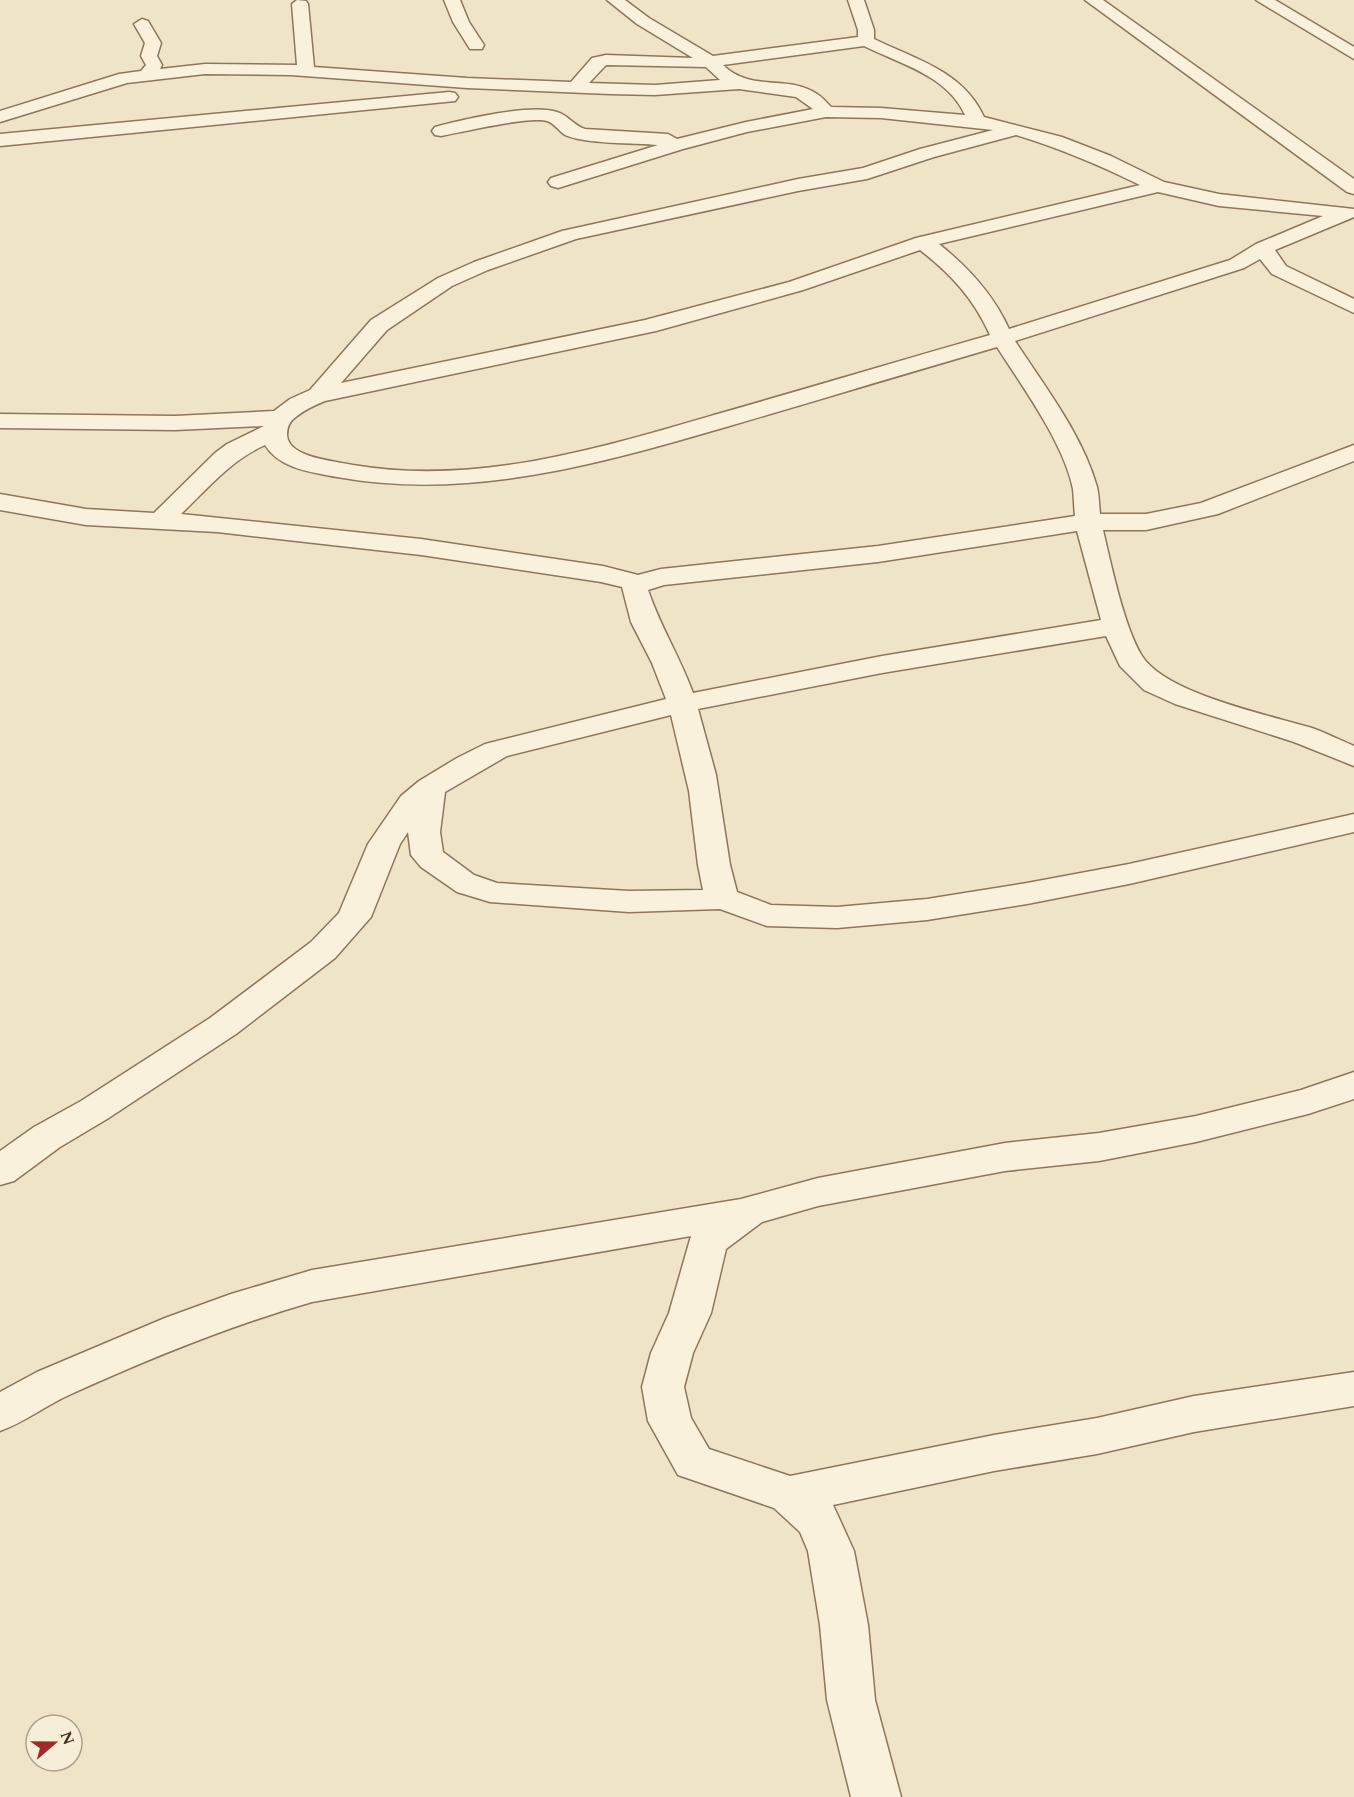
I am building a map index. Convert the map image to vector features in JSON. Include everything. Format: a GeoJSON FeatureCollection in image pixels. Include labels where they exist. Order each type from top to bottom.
{"type":"FeatureCollection","features":[{"type":"Feature","properties":{"kind":"street"},"geometry":{"type":"LineString","coordinates":[[452,0],[461,22],[476,45]]}},
{"type":"Feature","properties":{"kind":"street"},"geometry":{"type":"LineString","coordinates":[[615,0],[710,62],[727,78],[739,84]]}},
{"type":"Feature","properties":{"kind":"street"},"geometry":{"type":"LineString","coordinates":[[856,0],[867,30],[866,41]]}},
{"type":"Feature","properties":{"kind":"street"},"geometry":{"type":"LineString","coordinates":[[1093,0],[1354,188]]}},
{"type":"Feature","properties":{"kind":"street"},"geometry":{"type":"LineString","coordinates":[[1264,0],[1354,54]]}},
{"type":"Feature","properties":{"kind":"street"},"geometry":{"type":"LineString","coordinates":[[300,4],[306,72]]}},
{"type":"Feature","properties":{"kind":"street"},"geometry":{"type":"LineString","coordinates":[[142,24],[153,43],[149,56],[154,66],[148,74]]}},
{"type":"Feature","properties":{"kind":"street"},"geometry":{"type":"LineString","coordinates":[[0,140],[569,87],[598,62],[606,60],[710,62],[866,41],[926,68],[958,88],[973,107],[977,121]]}},
{"type":"Feature","properties":{"kind":"street"},"geometry":{"type":"LineString","coordinates":[[0,117],[90,88],[148,74],[205,69],[306,72],[466,83],[655,90],[739,84],[800,92],[812,98],[826,112]]}},
{"type":"Feature","properties":{"kind":"street"},"geometry":{"type":"LineString","coordinates":[[558,182],[746,127],[826,112],[881,113],[977,121],[1016,129],[1056,141],[1104,160],[1158,186],[1219,200],[1350,213]]}},
{"type":"Feature","properties":{"kind":"street"},"geometry":{"type":"LineString","coordinates":[[441,131],[541,115],[553,116],[572,131],[585,134],[697,140]]}},
{"type":"Feature","properties":{"kind":"street"},"geometry":{"type":"LineString","coordinates":[[318,395],[379,325],[445,282],[481,266],[569,235],[599,227],[742,199],[798,185],[867,173],[927,153],[1016,129]]}},
{"type":"Feature","properties":{"kind":"street"},"geometry":{"type":"LineString","coordinates":[[161,520],[224,458],[278,424],[298,404],[318,395],[648,327],[786,289],[923,242],[1158,186]]}},
{"type":"Feature","properties":{"kind":"street"},"geometry":{"type":"LineString","coordinates":[[278,424],[283,453],[303,463],[350,473],[450,478],[493,476],[539,469],[676,434],[839,387],[1237,264],[1263,248],[1350,213]]}},
{"type":"Feature","properties":{"kind":"street"},"geometry":{"type":"LineString","coordinates":[[923,242],[951,264],[977,292],[990,311],[1002,338],[1051,414],[1074,458],[1085,488],[1088,522],[1116,626],[1130,660],[1154,684],[1185,698],[1305,736],[1354,757]]}},
{"type":"Feature","properties":{"kind":"street"},"geometry":{"type":"LineString","coordinates":[[1263,248],[1279,270],[1354,307]]}},
{"type":"Feature","properties":{"kind":"street"},"geometry":{"type":"LineString","coordinates":[[0,421],[278,424]]}},
{"type":"Feature","properties":{"kind":"street"},"geometry":{"type":"LineString","coordinates":[[1354,452],[1209,509],[1146,522],[1088,522],[878,554],[661,577],[639,584],[634,589],[646,624],[659,645],[682,704],[704,790],[715,875],[723,898],[741,910],[761,915],[794,918],[849,918],[921,910],[1010,896],[1176,864],[1354,823]]}},
{"type":"Feature","properties":{"kind":"street"},"geometry":{"type":"LineString","coordinates":[[0,502],[86,517],[161,520],[463,552],[603,574],[639,584]]}},
{"type":"Feature","properties":{"kind":"street"},"geometry":{"type":"LineString","coordinates":[[0,1171],[47,1137],[94,1110],[224,1026],[323,950],[354,917],[384,844],[412,803],[430,788],[468,764],[496,750],[682,704],[928,656],[1116,626]]}},
{"type":"Feature","properties":{"kind":"street"},"geometry":{"type":"LineString","coordinates":[[430,788],[424,831],[427,855],[449,874],[478,889],[517,894],[617,900],[697,901],[723,898]]}},
{"type":"Feature","properties":{"kind":"street"},"geometry":{"type":"LineString","coordinates":[[0,1413],[52,1384],[180,1330],[245,1305],[312,1286],[749,1211],[818,1192],[908,1173],[1005,1157],[1099,1147],[1196,1129],[1308,1101],[1354,1085]]}},
{"type":"Feature","properties":{"kind":"street"},"geometry":{"type":"LineString","coordinates":[[749,1211],[708,1240],[690,1313],[672,1353],[663,1387],[670,1421],[694,1462],[790,1495],[817,1519],[831,1551],[843,1625],[851,1700],[876,1797]]}},
{"type":"Feature","properties":{"kind":"street"},"geometry":{"type":"LineString","coordinates":[[790,1495],[994,1453],[1097,1436],[1194,1414],[1354,1389]]}}]}
